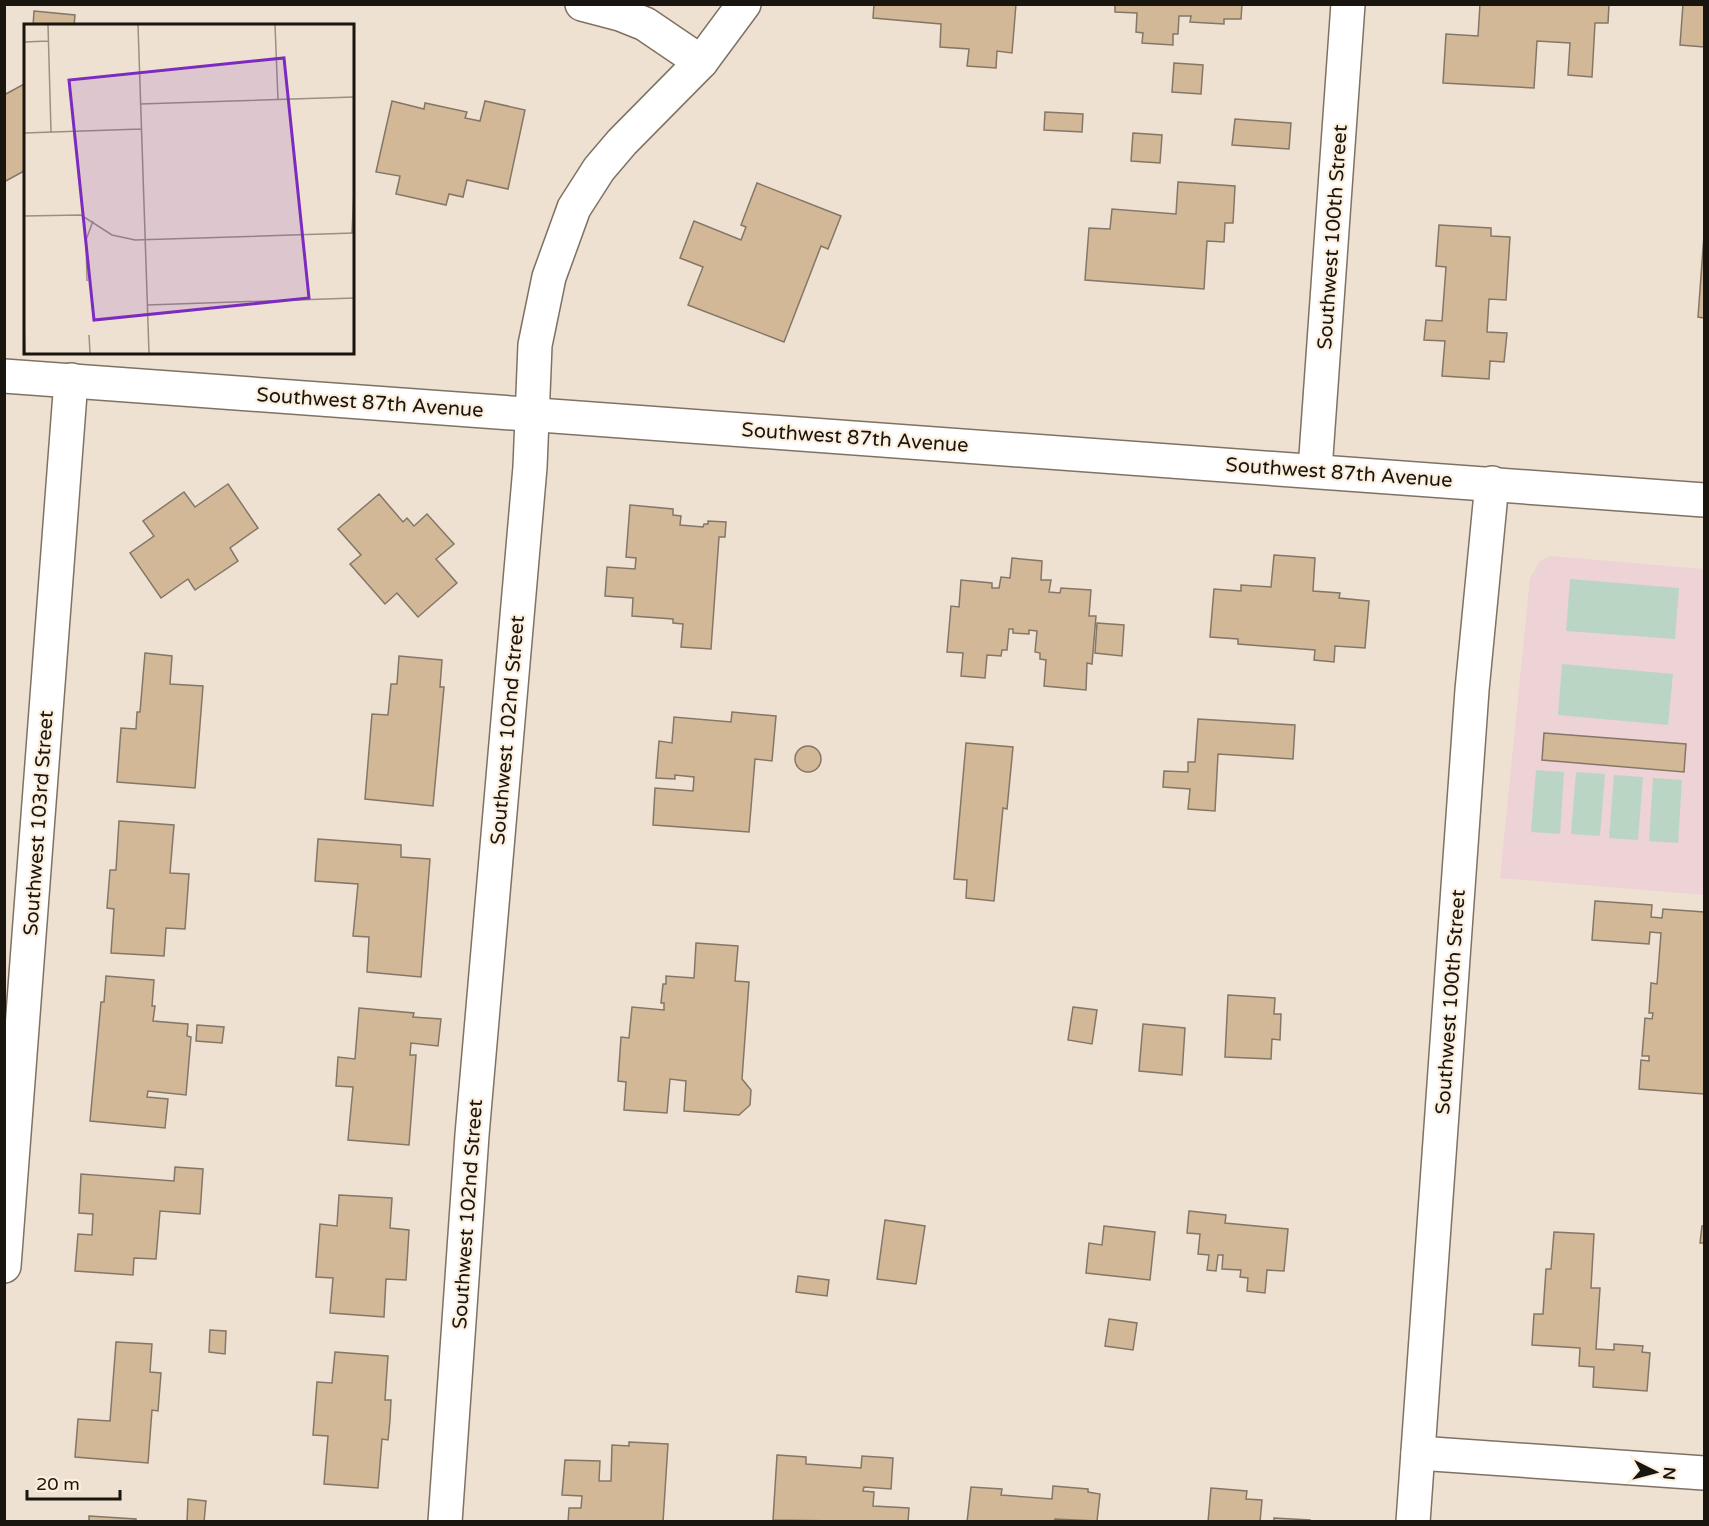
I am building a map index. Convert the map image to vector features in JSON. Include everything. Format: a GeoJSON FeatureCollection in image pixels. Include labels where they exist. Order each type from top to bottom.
{"type":"FeatureCollection","features":[{"type":"Feature","properties":{"kind":"street"},"geometry":{"type":"LineString","coordinates":[[582,4],[620,14],[645,24],[700,62]]}},
{"type":"Feature","properties":{"kind":"street","name":"Southwest 102nd Street"},"geometry":{"type":"LineString","coordinates":[[445,1521],[472,1135],[539,322],[556,256],[574,208],[599,169],[622,142],[700,62],[744,4]]}},
{"type":"Feature","properties":{"kind":"street","name":"Southwest 100th Street"},"geometry":{"type":"LineString","coordinates":[[1316,470],[1348,4]]}},
{"type":"Feature","properties":{"kind":"street","name":"Southwest 87th Avenue"},"geometry":{"type":"LineString","coordinates":[[4,375],[1704,500]]}},
{"type":"Feature","properties":{"kind":"street","name":"Southwest 103rd Street"},"geometry":{"type":"LineString","coordinates":[[4,1266],[71,380]]}},
{"type":"Feature","properties":{"kind":"street","name":"Southwest 100th Street"},"geometry":{"type":"LineString","coordinates":[[1413,1521],[1472,690],[1492,483]]}},
{"type":"Feature","properties":{"kind":"street"},"geometry":{"type":"LineString","coordinates":[[1418,1454],[1704,1473]]}},
{"type":"Feature","properties":{"kind":"shaded area"},"geometry":{"type":"Polygon","coordinates":[[[1551,556],[1704,569],[1704,895],[1500,878],[1530,578],[1540,561],[1551,556]]]}},
{"type":"Feature","properties":{"kind":"green space"},"geometry":{"type":"Polygon","coordinates":[[[1570,579],[1679,588],[1675,639],[1566,631],[1570,579]]]}},
{"type":"Feature","properties":{"kind":"green space"},"geometry":{"type":"Polygon","coordinates":[[[1562,664],[1673,674],[1668,725],[1558,715],[1562,664]]]}},
{"type":"Feature","properties":{"kind":"green space"},"geometry":{"type":"Polygon","coordinates":[[[1536,770],[1564,772],[1560,834],[1531,832],[1536,770]]]}},
{"type":"Feature","properties":{"kind":"green space"},"geometry":{"type":"Polygon","coordinates":[[[1576,772],[1605,774],[1600,836],[1571,834],[1576,772]]]}},
{"type":"Feature","properties":{"kind":"green space"},"geometry":{"type":"Polygon","coordinates":[[[1614,775],[1643,777],[1638,840],[1609,838],[1614,775]]]}},
{"type":"Feature","properties":{"kind":"green space"},"geometry":{"type":"Polygon","coordinates":[[[1653,778],[1682,780],[1678,843],[1649,841],[1653,778]]]}},
{"type":"Feature","properties":{"kind":"building"},"geometry":{"type":"Polygon","coordinates":[[[874,4],[1016,4],[1012,53],[997,51],[996,68],[967,66],[969,49],[940,47],[941,24],[873,18],[874,4]]]}},
{"type":"Feature","properties":{"kind":"building"},"geometry":{"type":"Polygon","coordinates":[[[1115,4],[1242,4],[1241,19],[1224,19],[1224,24],[1190,22],[1191,16],[1179,16],[1178,34],[1173,34],[1173,45],[1142,43],[1143,33],[1136,32],[1137,13],[1115,12],[1115,4]]]}},
{"type":"Feature","properties":{"kind":"building"},"geometry":{"type":"Polygon","coordinates":[[[1480,4],[1609,4],[1608,23],[1595,23],[1592,77],[1568,75],[1570,43],[1537,41],[1534,88],[1443,83],[1446,34],[1478,36],[1480,4]]]}},
{"type":"Feature","properties":{"kind":"building"},"geometry":{"type":"Polygon","coordinates":[[[1683,4],[1704,4],[1704,47],[1680,45],[1683,4]]]}},
{"type":"Feature","properties":{"kind":"building"},"geometry":{"type":"Polygon","coordinates":[[[34,11],[75,15],[74,24],[33,24],[34,11]]]}},
{"type":"Feature","properties":{"kind":"building"},"geometry":{"type":"Polygon","coordinates":[[[1174,63],[1203,65],[1201,94],[1172,92],[1174,63]]]}},
{"type":"Feature","properties":{"kind":"building"},"geometry":{"type":"Polygon","coordinates":[[[24,84],[24,171],[4,182],[4,95],[24,84]]]}},
{"type":"Feature","properties":{"kind":"building"},"geometry":{"type":"Polygon","coordinates":[[[392,101],[424,109],[425,103],[467,112],[465,118],[480,121],[485,101],[525,110],[508,189],[467,180],[463,197],[449,194],[446,205],[396,194],[400,176],[376,172],[392,101]]]}},
{"type":"Feature","properties":{"kind":"building"},"geometry":{"type":"Polygon","coordinates":[[[1045,112],[1083,114],[1082,132],[1044,130],[1045,112]]]}},
{"type":"Feature","properties":{"kind":"building"},"geometry":{"type":"Polygon","coordinates":[[[1235,119],[1291,123],[1289,149],[1232,145],[1235,119]]]}},
{"type":"Feature","properties":{"kind":"building"},"geometry":{"type":"Polygon","coordinates":[[[1133,133],[1162,135],[1160,163],[1131,161],[1133,133]]]}},
{"type":"Feature","properties":{"kind":"building"},"geometry":{"type":"Polygon","coordinates":[[[1178,182],[1235,186],[1233,223],[1225,223],[1224,242],[1207,241],[1204,289],[1085,280],[1089,228],[1110,229],[1112,209],[1176,214],[1178,182]]]}},
{"type":"Feature","properties":{"kind":"building"},"geometry":{"type":"Polygon","coordinates":[[[757,183],[841,216],[828,249],[821,246],[784,342],[688,305],[703,267],[680,258],[694,221],[741,240],[746,227],[741,225],[757,183]]]}},
{"type":"Feature","properties":{"kind":"building"},"geometry":{"type":"Polygon","coordinates":[[[1439,225],[1491,228],[1491,236],[1510,237],[1506,300],[1489,299],[1487,332],[1507,333],[1504,362],[1490,361],[1489,379],[1442,376],[1445,341],[1424,340],[1426,320],[1442,321],[1446,267],[1436,266],[1439,225]]]}},
{"type":"Feature","properties":{"kind":"building"},"geometry":{"type":"Polygon","coordinates":[[[1704,235],[1704,318],[1698,317],[1704,235]]]}},
{"type":"Feature","properties":{"kind":"building"},"geometry":{"type":"Polygon","coordinates":[[[228,484],[258,528],[230,548],[238,561],[195,590],[188,579],[161,598],[130,553],[154,536],[143,521],[184,492],[195,507],[228,484]]]}},
{"type":"Feature","properties":{"kind":"building"},"geometry":{"type":"Polygon","coordinates":[[[379,494],[403,522],[407,518],[414,526],[427,514],[454,544],[436,559],[457,583],[418,617],[397,593],[385,604],[350,564],[361,555],[338,529],[379,494]]]}},
{"type":"Feature","properties":{"kind":"building"},"geometry":{"type":"Polygon","coordinates":[[[630,505],[673,509],[673,515],[681,516],[680,525],[703,527],[704,524],[708,524],[708,521],[726,522],[725,537],[719,537],[711,649],[681,647],[683,624],[673,623],[673,619],[632,616],[633,598],[605,596],[607,567],[635,569],[636,558],[626,557],[630,505]]]}},
{"type":"Feature","properties":{"kind":"building"},"geometry":{"type":"Polygon","coordinates":[[[1274,555],[1315,558],[1313,591],[1340,593],[1339,598],[1369,601],[1365,648],[1335,646],[1334,662],[1314,660],[1315,650],[1238,644],[1238,639],[1210,637],[1214,589],[1241,591],[1241,585],[1271,587],[1274,555]]]}},
{"type":"Feature","properties":{"kind":"building"},"geometry":{"type":"Polygon","coordinates":[[[1012,558],[1042,561],[1041,580],[1051,580],[1049,592],[1060,593],[1061,588],[1091,590],[1089,616],[1096,616],[1092,664],[1087,663],[1086,690],[1044,686],[1046,660],[1040,659],[1040,653],[1035,652],[1037,631],[1029,630],[1029,634],[1013,633],[1013,629],[1009,629],[1007,650],[1002,650],[1001,656],[987,655],[985,678],[961,676],[963,653],[947,652],[951,606],[959,607],[961,580],[992,583],[992,588],[999,588],[1001,577],[1010,578],[1012,558]]]}},
{"type":"Feature","properties":{"kind":"building"},"geometry":{"type":"Polygon","coordinates":[[[1097,623],[1124,625],[1122,656],[1095,653],[1097,623]]]}},
{"type":"Feature","properties":{"kind":"building"},"geometry":{"type":"Polygon","coordinates":[[[145,653],[172,656],[170,684],[203,686],[195,788],[117,782],[121,728],[136,729],[137,712],[140,712],[145,653]]]}},
{"type":"Feature","properties":{"kind":"building"},"geometry":{"type":"Polygon","coordinates":[[[399,656],[442,660],[440,687],[444,687],[433,806],[365,799],[372,714],[388,715],[391,684],[397,684],[399,656]]]}},
{"type":"Feature","properties":{"kind":"building"},"geometry":{"type":"Polygon","coordinates":[[[732,712],[776,716],[772,761],[755,759],[749,832],[653,825],[655,788],[693,791],[694,777],[675,775],[675,779],[656,778],[659,741],[672,743],[674,717],[731,722],[732,712]]]}},
{"type":"Feature","properties":{"kind":"building"},"geometry":{"type":"Polygon","coordinates":[[[1198,719],[1295,725],[1293,759],[1218,754],[1215,811],[1188,809],[1190,789],[1163,787],[1164,771],[1188,772],[1188,762],[1195,762],[1198,719]]]}},
{"type":"Feature","properties":{"kind":"building"},"geometry":{"type":"Polygon","coordinates":[[[1544,733],[1686,744],[1684,772],[1542,760],[1544,733]]]}},
{"type":"Feature","properties":{"kind":"building"},"geometry":{"type":"Polygon","coordinates":[[[966,743],[1013,747],[1007,809],[1003,808],[994,901],[966,898],[967,880],[954,879],[966,743]]]}},
{"type":"Feature","properties":{"kind":"building"},"geometry":{"type":"Polygon","coordinates":[[[808,746],[817,750],[821,759],[817,768],[808,772],[799,768],[795,759],[799,750],[808,746]]]}},
{"type":"Feature","properties":{"kind":"building"},"geometry":{"type":"Polygon","coordinates":[[[119,821],[174,825],[170,873],[189,874],[185,929],[166,928],[164,956],[111,953],[114,909],[107,908],[110,870],[116,870],[119,821]]]}},
{"type":"Feature","properties":{"kind":"building"},"geometry":{"type":"Polygon","coordinates":[[[318,839],[401,845],[401,857],[430,859],[421,977],[367,972],[369,937],[353,936],[358,884],[315,881],[318,839]]]}},
{"type":"Feature","properties":{"kind":"building"},"geometry":{"type":"Polygon","coordinates":[[[1595,901],[1652,905],[1651,917],[1662,918],[1663,909],[1704,912],[1704,1094],[1639,1089],[1641,1060],[1649,1061],[1649,1056],[1642,1056],[1645,1018],[1652,1019],[1653,1013],[1649,1013],[1651,983],[1657,984],[1661,933],[1650,932],[1649,944],[1592,940],[1595,901]]]}},
{"type":"Feature","properties":{"kind":"building"},"geometry":{"type":"Polygon","coordinates":[[[696,943],[738,946],[735,981],[749,982],[742,1079],[751,1090],[750,1105],[739,1115],[684,1111],[686,1081],[670,1079],[667,1113],[624,1110],[626,1082],[618,1081],[621,1037],[629,1038],[632,1007],[664,1010],[664,1003],[661,1003],[666,976],[694,978],[696,943]]]}},
{"type":"Feature","properties":{"kind":"building"},"geometry":{"type":"Polygon","coordinates":[[[106,976],[154,980],[153,1021],[188,1024],[187,1036],[191,1037],[186,1095],[148,1091],[147,1097],[168,1099],[165,1128],[90,1121],[101,1002],[104,1002],[106,976]]]}},
{"type":"Feature","properties":{"kind":"building"},"geometry":{"type":"Polygon","coordinates":[[[1228,995],[1275,998],[1274,1014],[1281,1014],[1280,1040],[1272,1039],[1271,1059],[1225,1057],[1228,995]]]}},
{"type":"Feature","properties":{"kind":"building"},"geometry":{"type":"Polygon","coordinates":[[[1073,1007],[1097,1010],[1092,1044],[1068,1040],[1073,1007]]]}},
{"type":"Feature","properties":{"kind":"building"},"geometry":{"type":"Polygon","coordinates":[[[359,1008],[414,1013],[413,1017],[441,1019],[438,1046],[411,1043],[410,1055],[416,1055],[409,1145],[348,1140],[353,1087],[336,1086],[338,1057],[355,1059],[359,1008]]]}},
{"type":"Feature","properties":{"kind":"building"},"geometry":{"type":"Polygon","coordinates":[[[1143,1024],[1185,1028],[1182,1075],[1139,1071],[1143,1024]]]}},
{"type":"Feature","properties":{"kind":"building"},"geometry":{"type":"Polygon","coordinates":[[[197,1025],[224,1027],[222,1043],[196,1041],[197,1025]]]}},
{"type":"Feature","properties":{"kind":"building"},"geometry":{"type":"Polygon","coordinates":[[[175,1167],[203,1169],[200,1214],[160,1211],[156,1259],[134,1258],[133,1275],[75,1271],[78,1234],[92,1235],[93,1214],[79,1213],[81,1174],[174,1181],[175,1167]]]}},
{"type":"Feature","properties":{"kind":"building"},"geometry":{"type":"Polygon","coordinates":[[[339,1195],[392,1198],[390,1228],[409,1230],[406,1280],[386,1279],[384,1317],[330,1313],[333,1278],[316,1277],[320,1224],[337,1226],[339,1195]]]}},
{"type":"Feature","properties":{"kind":"building"},"geometry":{"type":"Polygon","coordinates":[[[1189,1211],[1226,1215],[1225,1223],[1288,1229],[1284,1271],[1267,1270],[1265,1293],[1247,1291],[1248,1278],[1240,1277],[1241,1270],[1222,1269],[1223,1255],[1218,1255],[1216,1271],[1207,1270],[1209,1255],[1198,1254],[1200,1234],[1187,1233],[1189,1211]]]}},
{"type":"Feature","properties":{"kind":"building"},"geometry":{"type":"Polygon","coordinates":[[[885,1220],[925,1226],[916,1284],[877,1279],[885,1220]]]}},
{"type":"Feature","properties":{"kind":"building"},"geometry":{"type":"Polygon","coordinates":[[[1104,1226],[1155,1232],[1150,1280],[1086,1273],[1089,1243],[1102,1245],[1104,1226]]]}},
{"type":"Feature","properties":{"kind":"building"},"geometry":{"type":"Polygon","coordinates":[[[1702,1226],[1704,1226],[1704,1243],[1700,1243],[1702,1226]]]}},
{"type":"Feature","properties":{"kind":"building"},"geometry":{"type":"Polygon","coordinates":[[[1554,1232],[1594,1234],[1591,1288],[1600,1288],[1596,1349],[1614,1350],[1614,1344],[1643,1346],[1642,1352],[1650,1353],[1647,1391],[1593,1387],[1594,1367],[1579,1366],[1580,1348],[1532,1345],[1534,1314],[1543,1314],[1546,1269],[1551,1269],[1554,1232]]]}},
{"type":"Feature","properties":{"kind":"building"},"geometry":{"type":"Polygon","coordinates":[[[798,1276],[829,1280],[827,1296],[796,1292],[798,1276]]]}},
{"type":"Feature","properties":{"kind":"building"},"geometry":{"type":"Polygon","coordinates":[[[1109,1319],[1137,1323],[1133,1350],[1105,1346],[1109,1319]]]}},
{"type":"Feature","properties":{"kind":"building"},"geometry":{"type":"Polygon","coordinates":[[[210,1330],[226,1331],[225,1354],[209,1352],[210,1330]]]}},
{"type":"Feature","properties":{"kind":"building"},"geometry":{"type":"Polygon","coordinates":[[[116,1342],[152,1344],[150,1372],[161,1373],[158,1411],[152,1410],[148,1463],[75,1457],[78,1419],[110,1421],[116,1342]]]}},
{"type":"Feature","properties":{"kind":"building"},"geometry":{"type":"Polygon","coordinates":[[[335,1352],[388,1356],[385,1400],[391,1400],[390,1420],[388,1440],[382,1439],[378,1488],[324,1484],[328,1436],[313,1435],[317,1382],[332,1383],[335,1352]]]}},
{"type":"Feature","properties":{"kind":"building"},"geometry":{"type":"Polygon","coordinates":[[[629,1442],[668,1444],[663,1522],[568,1522],[569,1508],[581,1508],[582,1496],[562,1495],[565,1460],[600,1461],[599,1481],[611,1481],[612,1445],[629,1446],[629,1442]]]}},
{"type":"Feature","properties":{"kind":"building"},"geometry":{"type":"Polygon","coordinates":[[[777,1455],[806,1457],[806,1464],[861,1468],[862,1456],[893,1458],[891,1489],[864,1487],[863,1491],[874,1492],[873,1506],[909,1508],[908,1522],[773,1520],[777,1455]]]}},
{"type":"Feature","properties":{"kind":"building"},"geometry":{"type":"Polygon","coordinates":[[[1053,1486],[1088,1489],[1088,1492],[1100,1494],[1097,1521],[1055,1519],[1054,1522],[967,1522],[971,1487],[1002,1489],[1001,1495],[1052,1499],[1053,1486]]]}},
{"type":"Feature","properties":{"kind":"building"},"geometry":{"type":"Polygon","coordinates":[[[1211,1488],[1247,1491],[1246,1499],[1262,1500],[1260,1522],[1208,1522],[1211,1488]]]}},
{"type":"Feature","properties":{"kind":"building"},"geometry":{"type":"Polygon","coordinates":[[[188,1499],[206,1501],[204,1522],[187,1522],[188,1499]]]}},
{"type":"Feature","properties":{"kind":"building"},"geometry":{"type":"Polygon","coordinates":[[[89,1516],[136,1519],[136,1522],[89,1522],[89,1516]]]}},
{"type":"Feature","properties":{"kind":"building"},"geometry":{"type":"Polygon","coordinates":[[[1274,1518],[1310,1520],[1310,1522],[1274,1522],[1274,1518]]]}}]}
